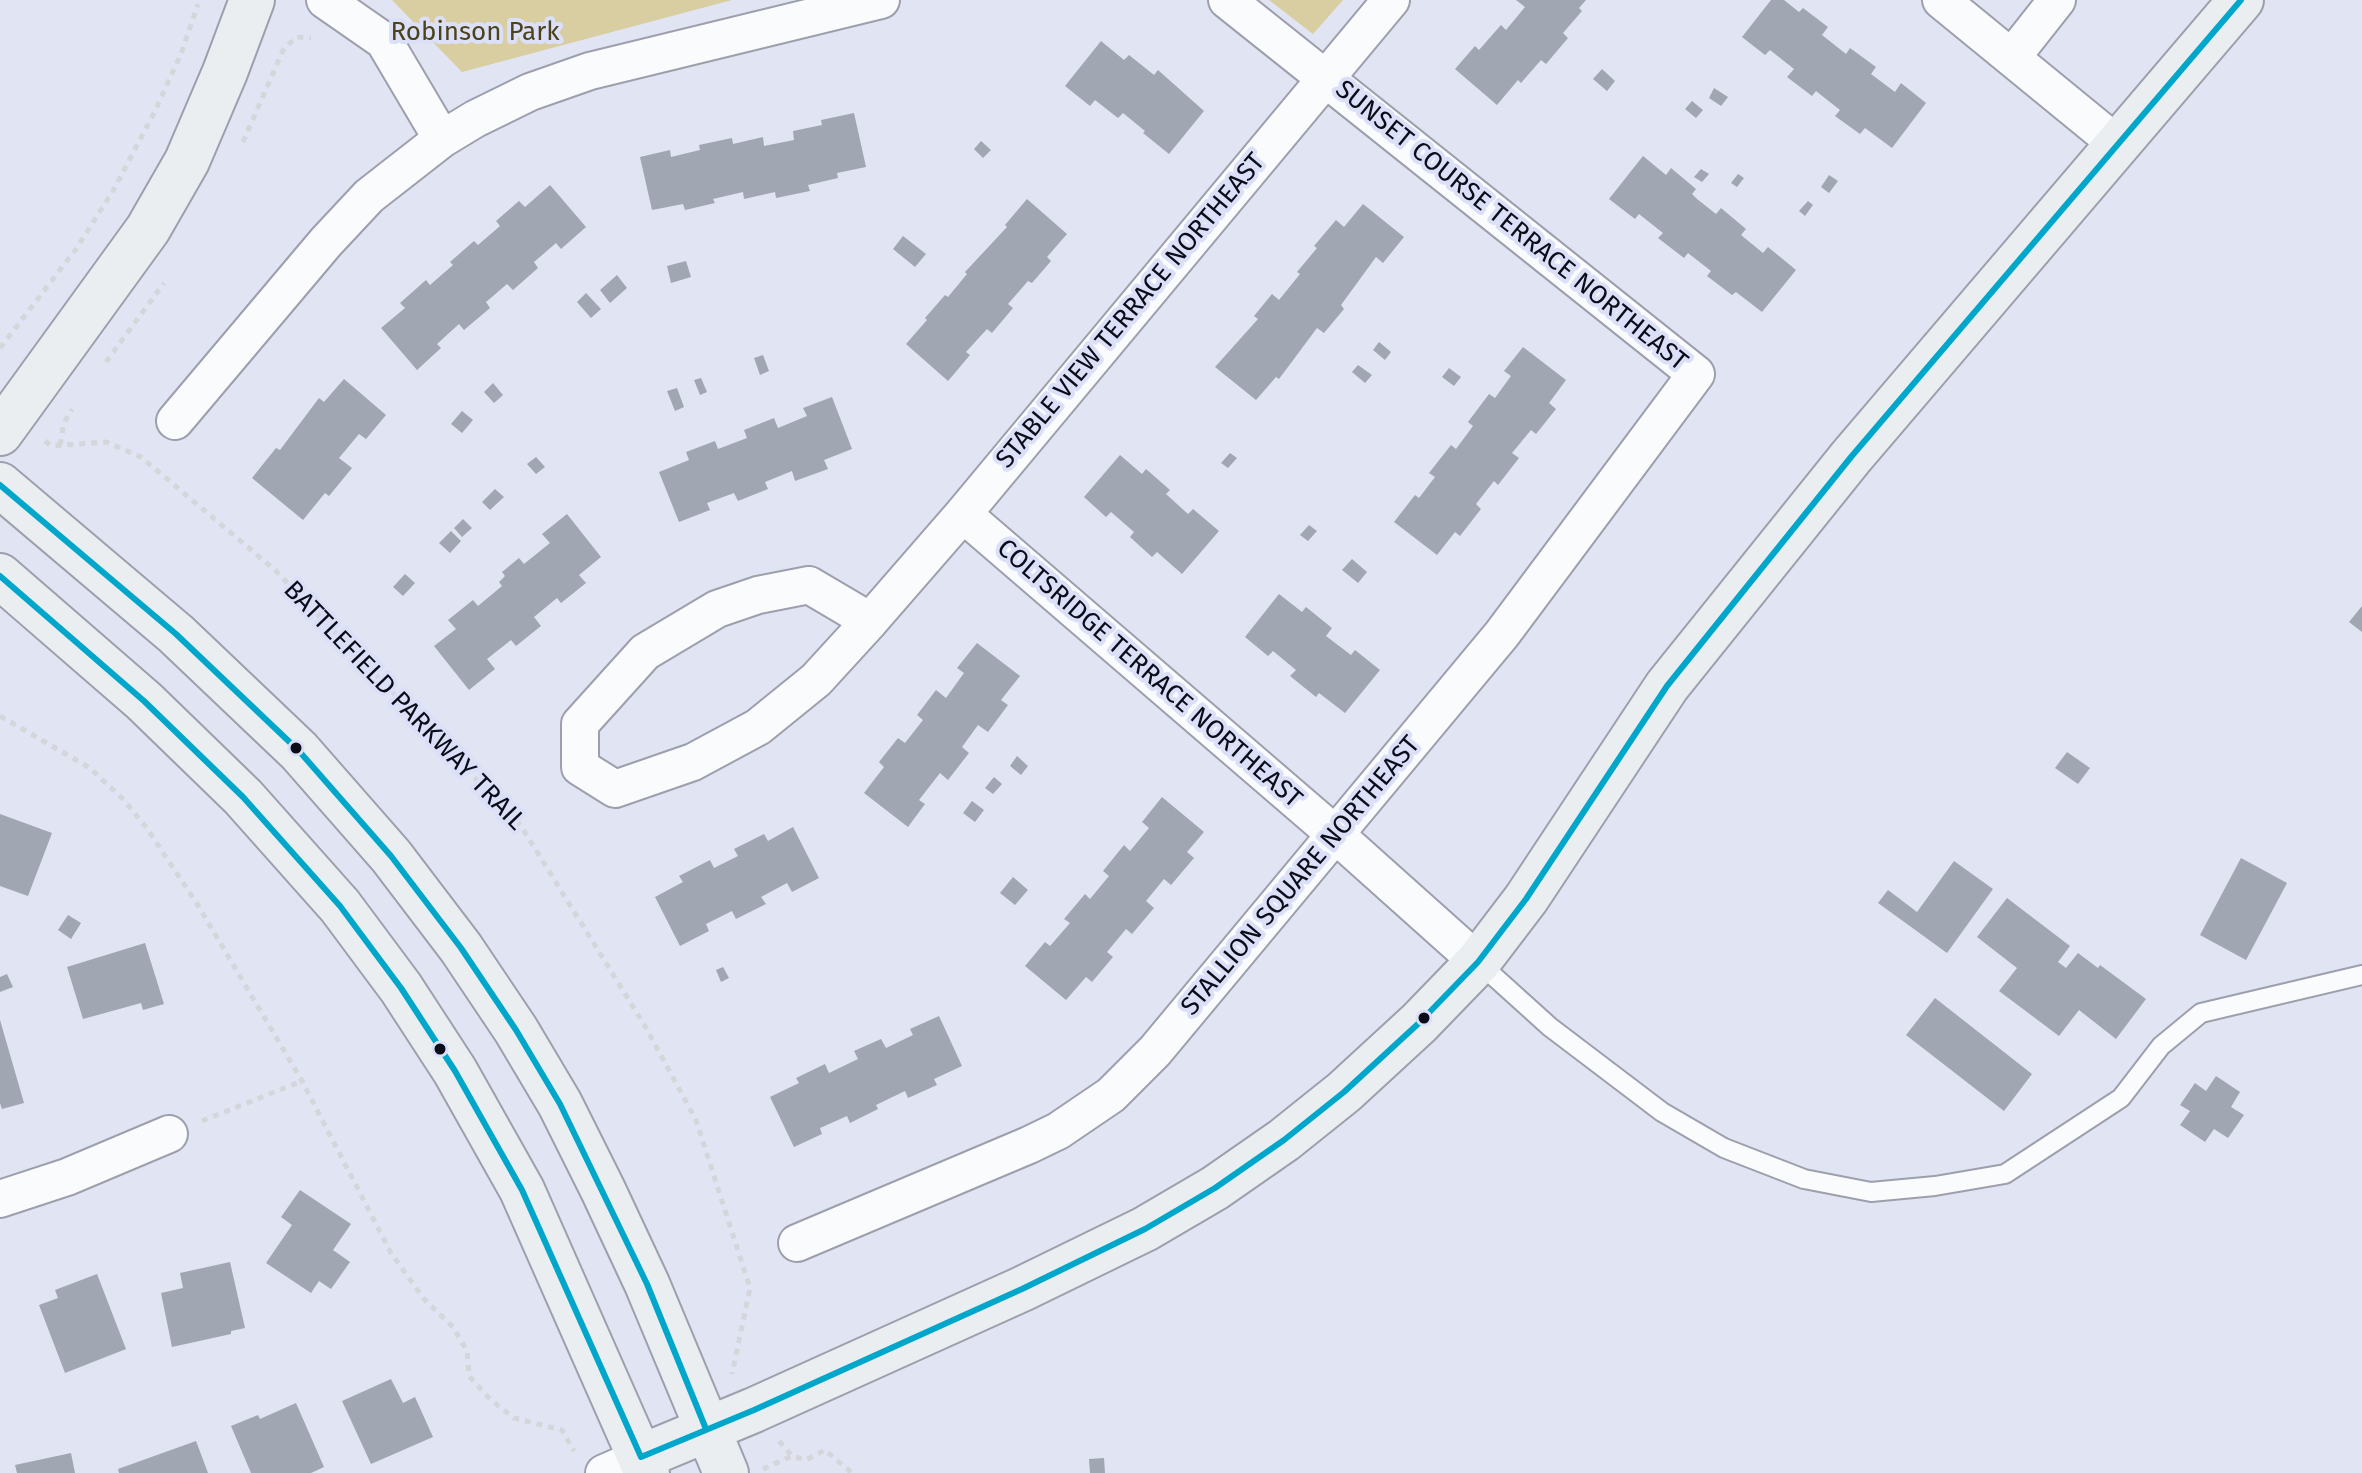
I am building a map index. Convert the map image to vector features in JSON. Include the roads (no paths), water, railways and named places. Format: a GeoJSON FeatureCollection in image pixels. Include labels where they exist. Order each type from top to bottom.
{"type":"FeatureCollection","features":[{"type":"Feature","properties":{"kind":"main road"},"geometry":{"type":"LineString","coordinates":[[5,427],[148,229],[187,161],[252,0]]}},
{"type":"Feature","properties":{"kind":"main road"},"geometry":{"type":"LineString","coordinates":[[0,576],[144,701],[243,797],[340,906],[401,988],[455,1071],[522,1190],[631,1468],[706,1429],[1022,1289],[1145,1229],[1215,1188],[1284,1140],[1344,1092],[1419,1023],[1478,962],[1526,899],[1667,686],[1851,457],[2241,0]]}},
{"type":"Feature","properties":{"kind":"main road"},"geometry":{"type":"LineString","coordinates":[[0,485],[176,634],[299,751],[391,856],[461,948],[516,1030],[560,1104],[647,1284],[726,1473]]}},
{"type":"Feature","properties":{"kind":"street"},"geometry":{"type":"LineString","coordinates":[[325,0],[384,41],[442,139]]}},
{"type":"Feature","properties":{"kind":"street"},"geometry":{"type":"LineString","coordinates":[[175,421],[326,242],[369,196],[442,139],[475,119],[530,92],[590,71],[881,0]]}},
{"type":"Feature","properties":{"kind":"street","name":"SUNSET COURSE TERRACE NORTHEAST"},"geometry":{"type":"LineString","coordinates":[[1227,0],[1696,374]]}},
{"type":"Feature","properties":{"kind":"street","name":"STABLE VIEW TERRACE NORTHEAST"},"geometry":{"type":"LineString","coordinates":[[870,621],[809,585],[758,595],[717,609],[645,652],[580,724],[580,767],[615,789],[693,762],[758,727],[816,680],[870,621],[963,514],[1391,0]]}},
{"type":"Feature","properties":{"kind":"street"},"geometry":{"type":"LineString","coordinates":[[1941,0],[2117,144]]}},
{"type":"Feature","properties":{"kind":"street"},"geometry":{"type":"LineString","coordinates":[[2012,57],[2057,0]]}},
{"type":"Feature","properties":{"kind":"street","name":"STALLION SQUARE NORTHEAST"},"geometry":{"type":"LineString","coordinates":[[797,1243],[1029,1145],[1058,1131],[1111,1095],[1155,1051],[1502,634],[1696,374]]}},
{"type":"Feature","properties":{"kind":"street","name":"COLTSRIDGE TERRACE NORTHEAST"},"geometry":{"type":"LineString","coordinates":[[963,514],[1336,835],[1478,962]]}},
{"type":"Feature","properties":{"kind":"street"},"geometry":{"type":"LineString","coordinates":[[0,1199],[67,1177],[169,1134]]}},
{"type":"Feature","properties":{"kind":"lane"},"geometry":{"type":"LineString","coordinates":[[1478,962],[1550,1027],[1662,1112],[1724,1148],[1804,1179],[1871,1192],[1935,1186],[2005,1174],[2121,1098],[2161,1046],[2201,1013],[2362,975]]}},
{"type":"Feature","properties":{"kind":"park label","name":"Robinson Park"},"geometry":{"type":"Point","coordinates":[475,33]}}]}
